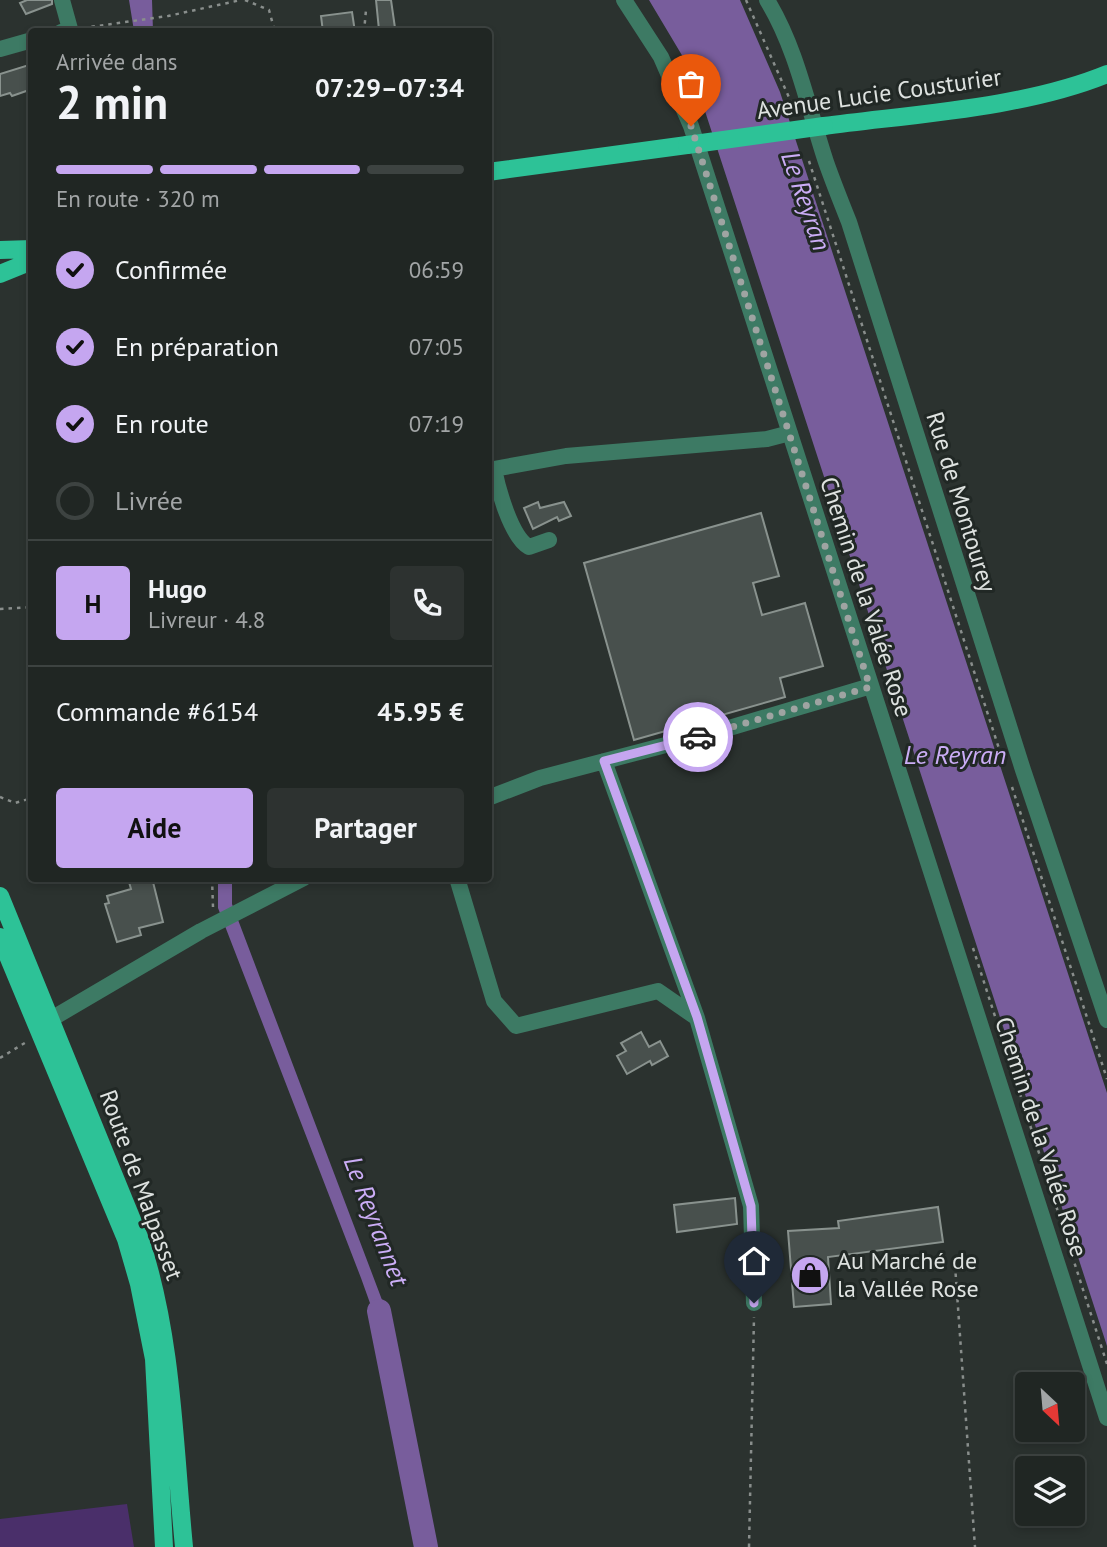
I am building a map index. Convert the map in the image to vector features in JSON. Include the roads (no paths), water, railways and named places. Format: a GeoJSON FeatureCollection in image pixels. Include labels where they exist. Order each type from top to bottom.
{"type":"FeatureCollection","features":[{"type":"Feature","properties":{"kind":"main road","name":"Avenue Lucie Cousturier"},"geometry":{"type":"LineString","coordinates":[[492,171],[1014,99],[1059,91],[1107,74]]}},
{"type":"Feature","properties":{"kind":"main road"},"geometry":{"type":"LineString","coordinates":[[0,250],[28,249]]}},
{"type":"Feature","properties":{"kind":"main road"},"geometry":{"type":"LineString","coordinates":[[0,274],[28,263]]}},
{"type":"Feature","properties":{"kind":"main road","name":"Route de Malpasset"},"geometry":{"type":"LineString","coordinates":[[0,897],[42,1027],[125,1239],[139,1284],[154,1359],[164,1547]]}},
{"type":"Feature","properties":{"kind":"main road","name":"Route de Malpasset"},"geometry":{"type":"LineString","coordinates":[[0,937],[34,1002]]}},
{"type":"Feature","properties":{"kind":"main road","name":"Route de Malpasset"},"geometry":{"type":"LineString","coordinates":[[42,1027],[126,1205],[153,1279],[166,1354],[184,1547]]}},
{"type":"Feature","properties":{"kind":"street"},"geometry":{"type":"LineString","coordinates":[[62,0],[65,28]]}},
{"type":"Feature","properties":{"kind":"street","name":"Chemin de la Valée Rose"},"geometry":{"type":"LineString","coordinates":[[624,0],[661,57],[691,126],[1107,1418]]}},
{"type":"Feature","properties":{"kind":"street","name":"Rue de Montourey"},"geometry":{"type":"LineString","coordinates":[[767,0],[775,13],[804,91],[826,163],[849,222],[1019,758],[1107,1020]]}},
{"type":"Feature","properties":{"kind":"street"},"geometry":{"type":"LineString","coordinates":[[0,49],[28,41]]}},
{"type":"Feature","properties":{"kind":"street"},"geometry":{"type":"LineString","coordinates":[[492,469],[566,456],[762,439],[790,433]]}},
{"type":"Feature","properties":{"kind":"street"},"geometry":{"type":"LineString","coordinates":[[492,472],[521,542],[529,547],[549,540]]}},
{"type":"Feature","properties":{"kind":"street"},"geometry":{"type":"LineString","coordinates":[[492,796],[540,778],[719,731],[870,687]]}},
{"type":"Feature","properties":{"kind":"street"},"geometry":{"type":"LineString","coordinates":[[604,761],[697,1017],[751,1206],[754,1303]]}},
{"type":"Feature","properties":{"kind":"street"},"geometry":{"type":"LineString","coordinates":[[42,1027],[214,925],[296,882]]}},
{"type":"Feature","properties":{"kind":"street"},"geometry":{"type":"LineString","coordinates":[[458,882],[494,1001],[516,1026],[658,991],[697,1017]]}},
{"type":"Feature","properties":{"kind":"water"},"geometry":{"type":"Polygon","coordinates":[[[129,0],[152,0],[153,28],[134,28],[129,0]]]}},
{"type":"Feature","properties":{"kind":"water","name":"Le Reyran"},"geometry":{"type":"Polygon","coordinates":[[[649,0],[740,0],[780,92],[1107,1093],[1107,1346],[703,105],[683,57],[649,0]]]}},
{"type":"Feature","properties":{"kind":"water","name":"Le Reyrannet"},"geometry":{"type":"Polygon","coordinates":[[[218,882],[232,882],[232,904],[390,1321],[389,1340],[380,1342],[380,1331],[361,1278],[218,908],[218,882]]]}},
{"type":"Feature","properties":{"kind":"waterway","name":"Le Reyrannet"},"geometry":{"type":"LineString","coordinates":[[379,1311],[426,1547]]}},
{"type":"Feature","properties":{"kind":"place","name":"Au Marché de la Vallée Rose"},"geometry":{"type":"Point","coordinates":[810,1275]}}]}
